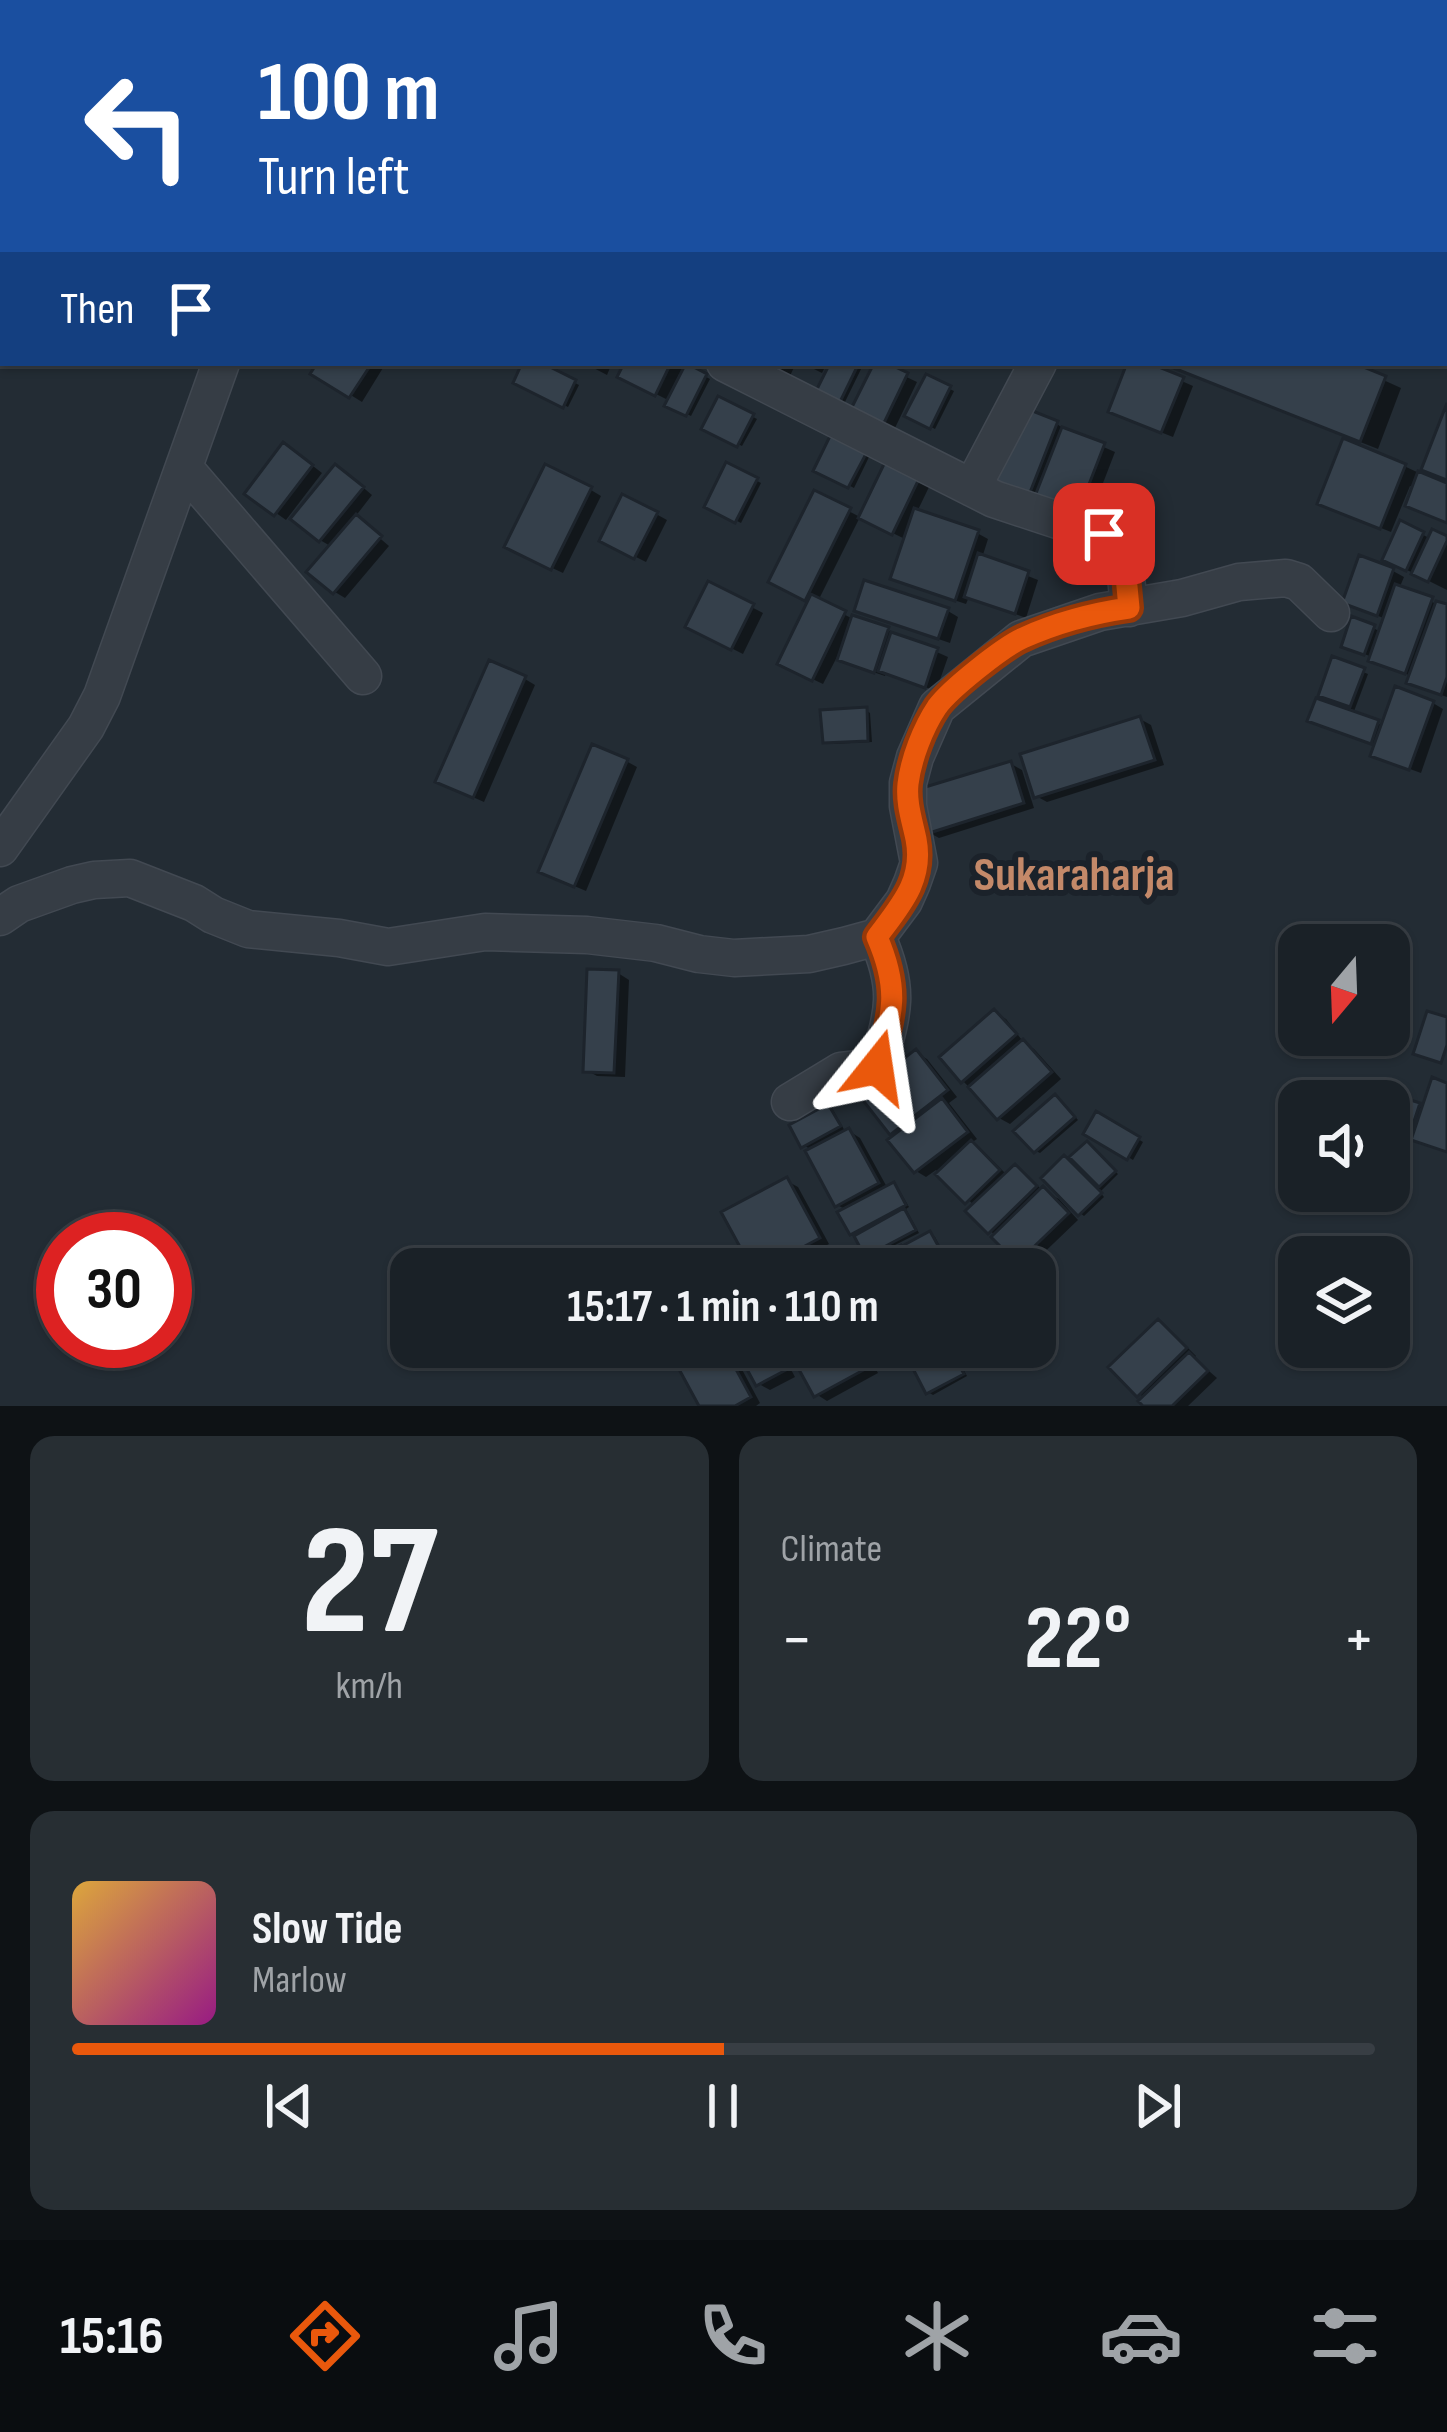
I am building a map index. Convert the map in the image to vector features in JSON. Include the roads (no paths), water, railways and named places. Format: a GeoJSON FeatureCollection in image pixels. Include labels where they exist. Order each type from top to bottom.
{"type":"FeatureCollection","features":[{"type":"Feature","properties":{"kind":"street"},"geometry":{"type":"LineString","coordinates":[[0,848],[95,710],[220,366]]}},
{"type":"Feature","properties":{"kind":"street"},"geometry":{"type":"LineString","coordinates":[[730,366],[994,499],[1123,544],[1129,608]]}},
{"type":"Feature","properties":{"kind":"street"},"geometry":{"type":"LineString","coordinates":[[972,488],[1036,366]]}},
{"type":"Feature","properties":{"kind":"street"},"geometry":{"type":"LineString","coordinates":[[185,469],[364,676]]}},
{"type":"Feature","properties":{"kind":"street"},"geometry":{"type":"LineString","coordinates":[[0,917],[20,904],[72,885],[130,878],[248,929],[388,946],[485,932],[552,933],[656,943],[699,955],[734,958],[809,954],[877,937],[904,902],[919,863],[908,806],[914,757],[937,707],[1021,639],[1100,612],[1182,598],[1239,582],[1286,578],[1299,582],[1330,613]]}},
{"type":"Feature","properties":{"kind":"street"},"geometry":{"type":"LineString","coordinates":[[790,1102],[841,1071],[877,1067],[892,1017],[891,969],[877,937]]}},
{"type":"Feature","properties":{"kind":"district","name":"Sukaraharja"},"geometry":{"type":"Point","coordinates":[1074,873]}}]}
